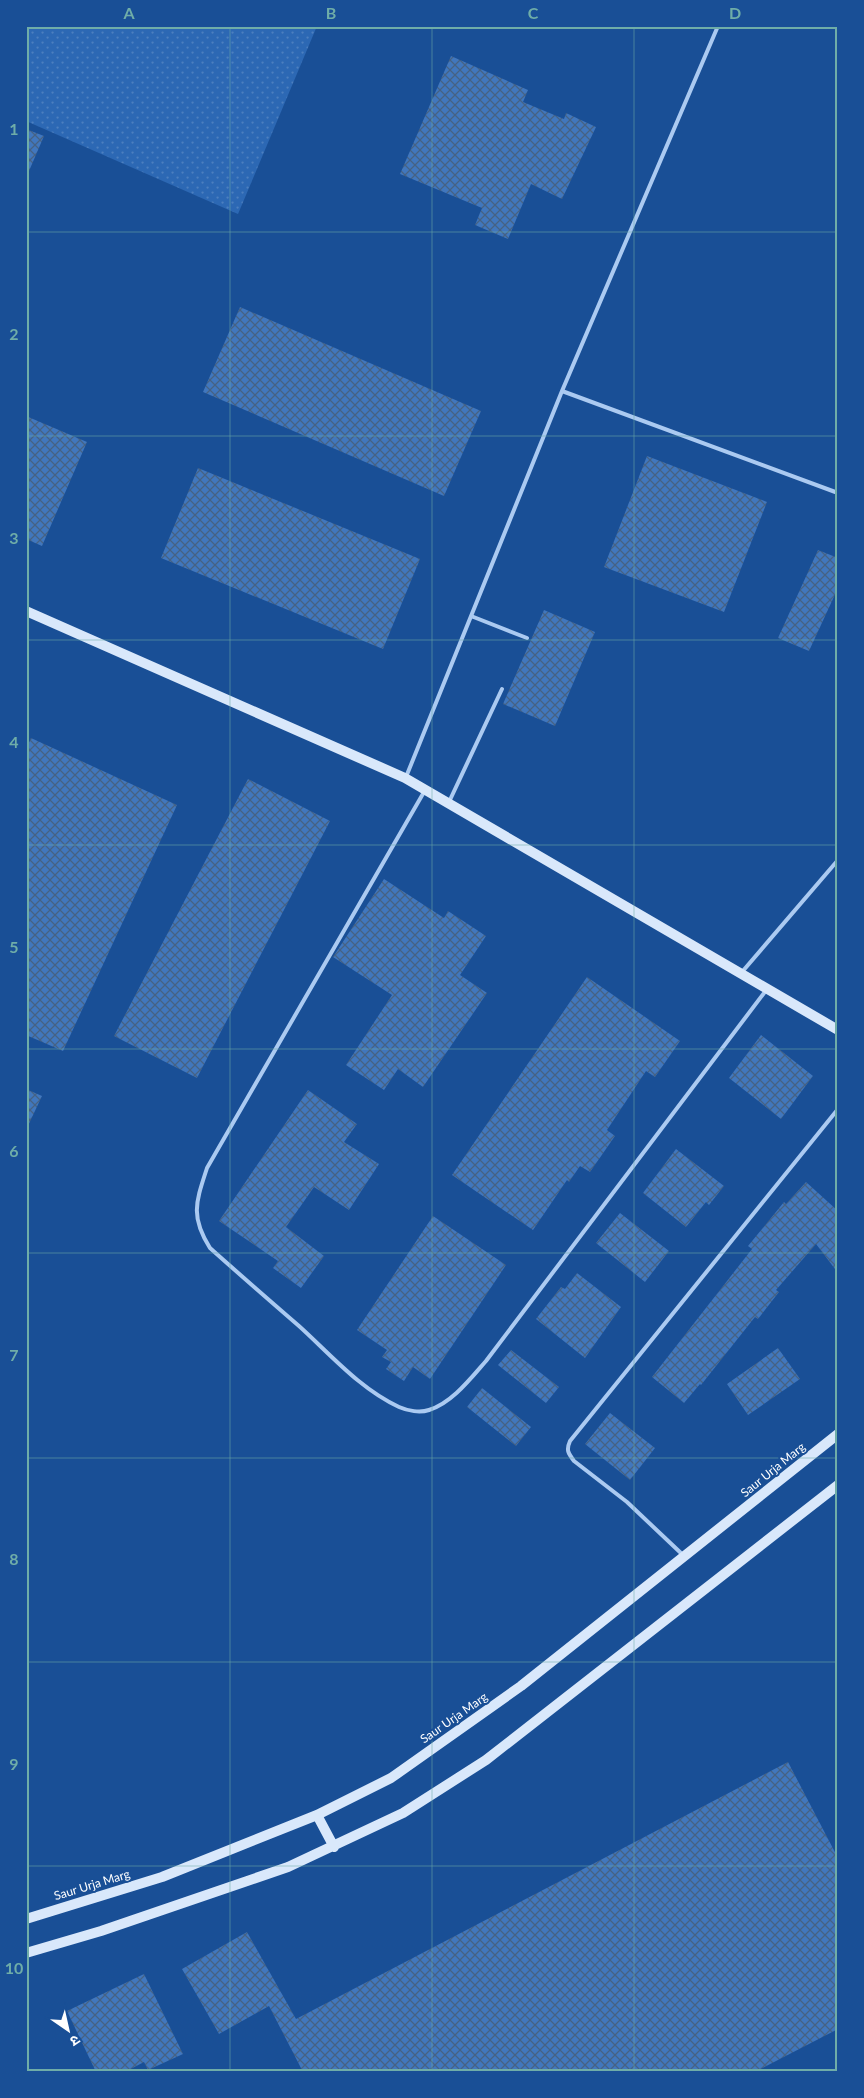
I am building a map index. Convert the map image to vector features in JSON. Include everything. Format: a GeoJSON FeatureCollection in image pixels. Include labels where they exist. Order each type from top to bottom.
{"type":"FeatureCollection","features":[{"type":"Feature","properties":{"kind":"street"},"geometry":{"type":"LineString","coordinates":[[26,611],[405,778],[685,942],[742,972],[838,1030]]}},
{"type":"Feature","properties":{"kind":"street","name":"Saur Urja Marg"},"geometry":{"type":"LineString","coordinates":[[26,1919],[162,1877],[317,1815],[391,1778],[521,1686],[838,1434]]}},
{"type":"Feature","properties":{"kind":"street"},"geometry":{"type":"LineString","coordinates":[[26,1953],[101,1931],[236,1886],[334,1847],[402,1813],[446,1788],[486,1760],[838,1485]]}},
{"type":"Feature","properties":{"kind":"street"},"geometry":{"type":"LineString","coordinates":[[317,1815],[334,1847]]}},
{"type":"Feature","properties":{"kind":"lane"},"geometry":{"type":"LineString","coordinates":[[405,778],[562,391],[718,26]]}},
{"type":"Feature","properties":{"kind":"lane"},"geometry":{"type":"LineString","coordinates":[[562,391],[838,493]]}},
{"type":"Feature","properties":{"kind":"lane"},"geometry":{"type":"LineString","coordinates":[[471,616],[527,638]]}},
{"type":"Feature","properties":{"kind":"lane"},"geometry":{"type":"LineString","coordinates":[[449,803],[502,689]]}},
{"type":"Feature","properties":{"kind":"lane"},"geometry":{"type":"LineString","coordinates":[[425,790],[207,1168],[197,1198],[196,1217],[200,1233],[210,1248],[299,1326],[329,1356],[399,1407],[413,1412],[428,1410],[439,1405],[464,1385],[486,1361],[768,988]]}},
{"type":"Feature","properties":{"kind":"lane"},"geometry":{"type":"LineString","coordinates":[[742,972],[838,860]]}},
{"type":"Feature","properties":{"kind":"lane"},"geometry":{"type":"LineString","coordinates":[[684,1556],[627,1502],[574,1461],[568,1454],[567,1448],[570,1440],[838,1109]]}},
{"type":"Feature","properties":{"kind":"shaded area"},"geometry":{"type":"Polygon","coordinates":[[[26,26],[317,26],[238,214],[26,121],[26,26]]]}},
{"type":"Feature","properties":{"kind":"building"},"geometry":{"type":"Polygon","coordinates":[[[451,56],[528,90],[523,102],[564,119],[566,113],[596,127],[562,199],[531,184],[508,239],[475,225],[482,208],[400,174],[451,56]]]}},
{"type":"Feature","properties":{"kind":"building"},"geometry":{"type":"Polygon","coordinates":[[[26,129],[44,136],[26,178],[26,129]]]}},
{"type":"Feature","properties":{"kind":"building"},"geometry":{"type":"Polygon","coordinates":[[[240,307],[481,411],[444,496],[203,392],[240,307]]]}},
{"type":"Feature","properties":{"kind":"building"},"geometry":{"type":"Polygon","coordinates":[[[26,416],[87,442],[42,546],[26,539],[26,416]]]}},
{"type":"Feature","properties":{"kind":"building"},"geometry":{"type":"Polygon","coordinates":[[[647,456],[767,502],[724,612],[604,567],[647,456]]]}},
{"type":"Feature","properties":{"kind":"building"},"geometry":{"type":"Polygon","coordinates":[[[198,468],[420,559],[383,649],[161,558],[198,468]]]}},
{"type":"Feature","properties":{"kind":"building"},"geometry":{"type":"Polygon","coordinates":[[[818,550],[838,558],[838,588],[809,651],[778,638],[818,550]]]}},
{"type":"Feature","properties":{"kind":"building"},"geometry":{"type":"Polygon","coordinates":[[[544,610],[595,632],[555,726],[503,704],[544,610]]]}},
{"type":"Feature","properties":{"kind":"building"},"geometry":{"type":"Polygon","coordinates":[[[31,738],[177,805],[63,1051],[26,1035],[26,749],[31,738]]]}},
{"type":"Feature","properties":{"kind":"building"},"geometry":{"type":"Polygon","coordinates":[[[248,779],[330,821],[197,1078],[114,1036],[248,779]]]}},
{"type":"Feature","properties":{"kind":"building"},"geometry":{"type":"Polygon","coordinates":[[[384,879],[444,918],[448,911],[486,936],[460,975],[487,993],[423,1087],[398,1069],[384,1090],[346,1065],[392,995],[333,957],[384,879]]]}},
{"type":"Feature","properties":{"kind":"building"},"geometry":{"type":"Polygon","coordinates":[[[587,977],[680,1041],[655,1077],[646,1071],[607,1130],[615,1136],[590,1172],[580,1166],[569,1182],[567,1180],[533,1230],[452,1175],[587,977]]]}},
{"type":"Feature","properties":{"kind":"building"},"geometry":{"type":"Polygon","coordinates":[[[761,1035],[813,1076],[781,1119],[729,1078],[761,1035]]]}},
{"type":"Feature","properties":{"kind":"building"},"geometry":{"type":"Polygon","coordinates":[[[26,1089],[42,1096],[26,1130],[26,1089]]]}},
{"type":"Feature","properties":{"kind":"building"},"geometry":{"type":"Polygon","coordinates":[[[308,1090],[357,1124],[344,1142],[379,1164],[349,1210],[314,1187],[286,1227],[324,1256],[301,1288],[273,1268],[278,1261],[219,1221],[308,1090]]]}},
{"type":"Feature","properties":{"kind":"building"},"geometry":{"type":"Polygon","coordinates":[[[676,1149],[724,1186],[709,1205],[706,1202],[686,1227],[643,1193],[676,1149]]]}},
{"type":"Feature","properties":{"kind":"building"},"geometry":{"type":"Polygon","coordinates":[[[806,1182],[838,1211],[838,1273],[816,1244],[776,1290],[779,1292],[758,1319],[755,1317],[701,1385],[684,1403],[652,1377],[752,1249],[748,1246],[784,1202],[786,1204],[806,1182]]]}},
{"type":"Feature","properties":{"kind":"building"},"geometry":{"type":"Polygon","coordinates":[[[620,1213],[669,1251],[645,1282],[596,1243],[620,1213]]]}},
{"type":"Feature","properties":{"kind":"building"},"geometry":{"type":"Polygon","coordinates":[[[433,1216],[506,1265],[430,1379],[413,1367],[404,1381],[386,1369],[391,1362],[382,1357],[387,1350],[357,1330],[433,1216]]]}},
{"type":"Feature","properties":{"kind":"building"},"geometry":{"type":"Polygon","coordinates":[[[577,1273],[621,1307],[585,1358],[536,1319],[561,1287],[565,1289],[577,1273]]]}},
{"type":"Feature","properties":{"kind":"building"},"geometry":{"type":"Polygon","coordinates":[[[778,1348],[800,1379],[748,1415],[727,1384],[778,1348]]]}},
{"type":"Feature","properties":{"kind":"building"},"geometry":{"type":"Polygon","coordinates":[[[511,1350],[559,1387],[546,1403],[498,1365],[511,1350]]]}},
{"type":"Feature","properties":{"kind":"building"},"geometry":{"type":"Polygon","coordinates":[[[482,1388],[531,1427],[516,1446],[467,1407],[482,1388]]]}},
{"type":"Feature","properties":{"kind":"building"},"geometry":{"type":"Polygon","coordinates":[[[610,1413],[655,1448],[630,1480],[585,1444],[610,1413]]]}},
{"type":"Feature","properties":{"kind":"building"},"geometry":{"type":"Polygon","coordinates":[[[788,1762],[838,1858],[838,2029],[755,2072],[303,2072],[269,2006],[219,2034],[182,1969],[247,1932],[296,2019],[788,1762]]]}},
{"type":"Feature","properties":{"kind":"building"},"geometry":{"type":"Polygon","coordinates":[[[144,1974],[183,2054],[148,2070],[144,2062],[125,2072],[96,2072],[67,2011],[144,1974]]]}}]}
